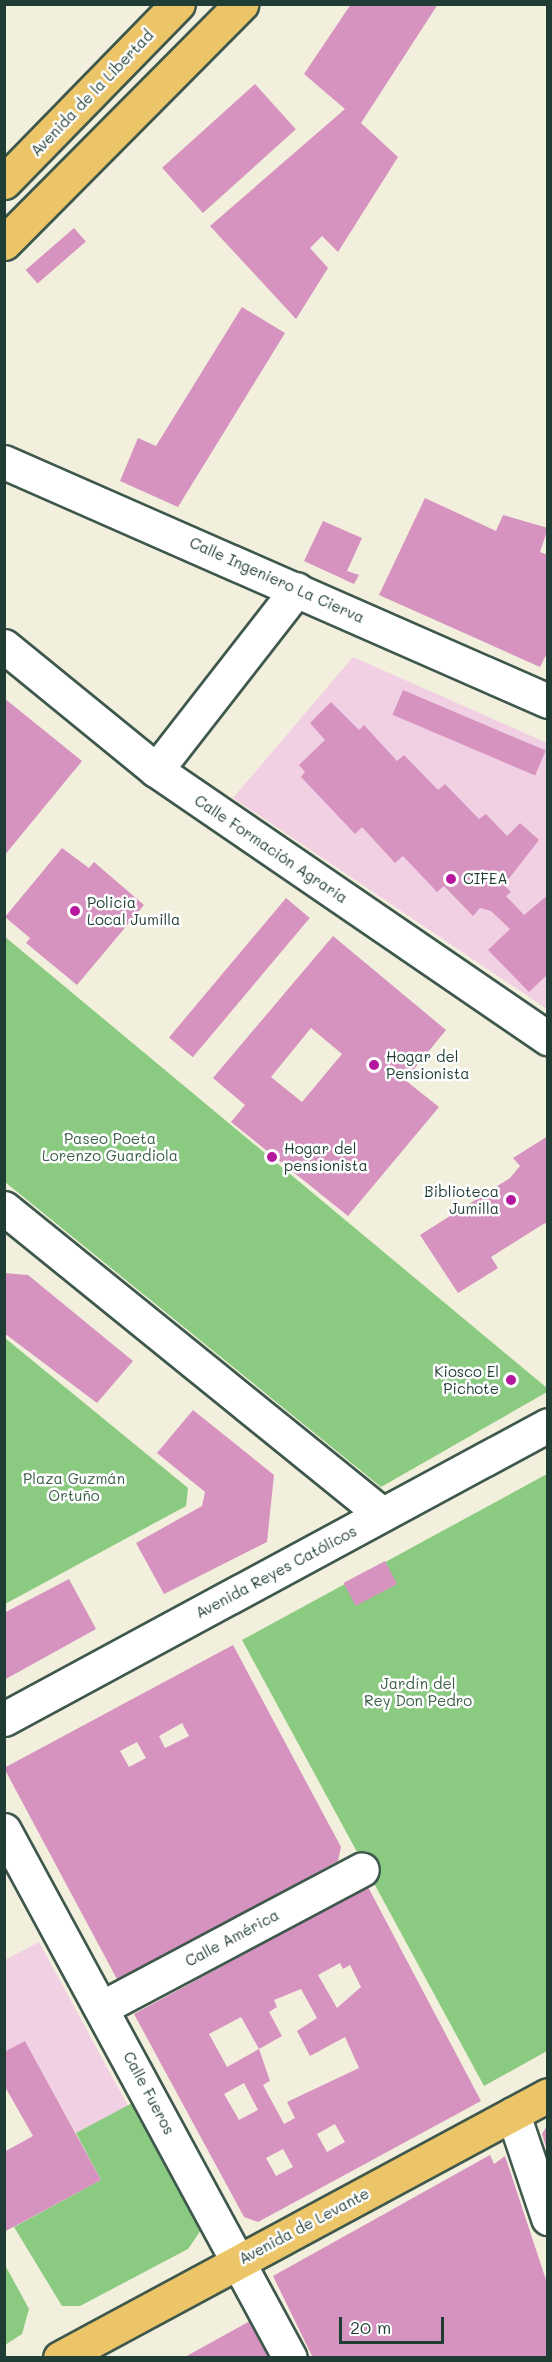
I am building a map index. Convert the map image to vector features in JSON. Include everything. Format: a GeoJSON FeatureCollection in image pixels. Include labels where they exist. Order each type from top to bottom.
{"type":"FeatureCollection","features":[{"type":"Feature","properties":{"kind":"main road","name":"Avenida de la Libertad"},"geometry":{"type":"LineString","coordinates":[[4,182],[178,4]]}},
{"type":"Feature","properties":{"kind":"main road"},"geometry":{"type":"LineString","coordinates":[[4,243],[241,4]]}},
{"type":"Feature","properties":{"kind":"main road","name":"Avenida de Levante"},"geometry":{"type":"LineString","coordinates":[[60,2358],[548,2095]]}},
{"type":"Feature","properties":{"kind":"street","name":"Calle Ingeniero La Cierva"},"geometry":{"type":"LineString","coordinates":[[4,462],[548,701]]}},
{"type":"Feature","properties":{"kind":"street"},"geometry":{"type":"LineString","coordinates":[[156,770],[297,589]]}},
{"type":"Feature","properties":{"kind":"street","name":"Calle Formación Agraria"},"geometry":{"type":"LineString","coordinates":[[4,646],[156,770],[548,1038]]}},
{"type":"Feature","properties":{"kind":"street"},"geometry":{"type":"LineString","coordinates":[[6,1213],[382,1514]]}},
{"type":"Feature","properties":{"kind":"street","name":"Avenida Reyes Católicos"},"geometry":{"type":"LineString","coordinates":[[4,1719],[548,1425]]}},
{"type":"Feature","properties":{"kind":"street","name":"Calle Fueros"},"geometry":{"type":"LineString","coordinates":[[4,1830],[103,2007],[290,2358]]}},
{"type":"Feature","properties":{"kind":"street","name":"Calle América"},"geometry":{"type":"LineString","coordinates":[[103,2007],[362,1869]]}},
{"type":"Feature","properties":{"kind":"street"},"geometry":{"type":"LineString","coordinates":[[513,2114],[548,2218]]}},
{"type":"Feature","properties":{"kind":"shaded area","name":"CIFEA"},"geometry":{"type":"Polygon","coordinates":[[[353,657],[547,743],[547,1009],[233,798],[353,657]]]}},
{"type":"Feature","properties":{"kind":"shaded area"},"geometry":{"type":"Polygon","coordinates":[[[39,1942],[128,2106],[76,2133],[25,2041],[5,2052],[5,1960],[39,1942]]]}},
{"type":"Feature","properties":{"kind":"green space","name":"Paseo Poeta Lorenzo Guardiola"},"geometry":{"type":"Polygon","coordinates":[[[4,936],[547,1388],[547,1392],[381,1487],[5,1182],[4,936]]]}},
{"type":"Feature","properties":{"kind":"green space","name":"Plaza Guzmán Ortuño"},"geometry":{"type":"Polygon","coordinates":[[[5,1338],[188,1488],[186,1506],[5,1604],[5,1338]]]}},
{"type":"Feature","properties":{"kind":"green space","name":"Jardín del Rey Don Pedro"},"geometry":{"type":"Polygon","coordinates":[[[547,1474],[547,2051],[484,2086],[242,1640],[547,1474]]]}},
{"type":"Feature","properties":{"kind":"green space"},"geometry":{"type":"Polygon","coordinates":[[[136,2101],[201,2230],[188,2249],[80,2306],[62,2306],[14,2227],[101,2180],[76,2133],[136,2101]]]}},
{"type":"Feature","properties":{"kind":"green space"},"geometry":{"type":"Polygon","coordinates":[[[5,2265],[29,2309],[22,2334],[5,2345],[5,2265]]]}},
{"type":"Feature","properties":{"kind":"building"},"geometry":{"type":"Polygon","coordinates":[[[351,4],[438,4],[361,123],[398,157],[338,252],[322,236],[310,248],[328,268],[296,319],[210,226],[345,109],[304,74],[351,4]]]}},
{"type":"Feature","properties":{"kind":"building"},"geometry":{"type":"Polygon","coordinates":[[[255,84],[296,129],[203,213],[162,168],[255,84]]]}},
{"type":"Feature","properties":{"kind":"building"},"geometry":{"type":"Polygon","coordinates":[[[74,228],[86,242],[38,284],[26,270],[74,228]]]}},
{"type":"Feature","properties":{"kind":"building"},"geometry":{"type":"Polygon","coordinates":[[[242,307],[285,333],[178,507],[120,481],[138,438],[156,446],[242,307]]]}},
{"type":"Feature","properties":{"kind":"building"},"geometry":{"type":"Polygon","coordinates":[[[425,498],[496,531],[503,515],[548,528],[540,552],[548,555],[548,651],[540,667],[379,595],[425,498]]]}},
{"type":"Feature","properties":{"kind":"building"},"geometry":{"type":"Polygon","coordinates":[[[323,521],[362,538],[347,571],[359,575],[354,584],[304,561],[323,521]]]}},
{"type":"Feature","properties":{"kind":"building"},"geometry":{"type":"Polygon","coordinates":[[[403,690],[546,751],[535,775],[392,715],[403,690]]]}},
{"type":"Feature","properties":{"kind":"building"},"geometry":{"type":"Polygon","coordinates":[[[4,698],[82,761],[4,856],[4,698]]]}},
{"type":"Feature","properties":{"kind":"building"},"geometry":{"type":"Polygon","coordinates":[[[331,702],[359,730],[364,725],[397,761],[404,755],[438,790],[445,784],[479,819],[486,814],[507,836],[520,823],[539,840],[504,885],[511,892],[506,896],[524,915],[548,895],[548,974],[529,992],[488,950],[510,929],[491,911],[480,908],[473,916],[444,886],[437,892],[403,856],[395,863],[362,827],[355,834],[301,777],[305,772],[299,765],[325,740],[310,723],[331,702]]]}},
{"type":"Feature","properties":{"kind":"building","name":"Policia Local Jumilla"},"geometry":{"type":"Polygon","coordinates":[[[62,848],[89,868],[94,862],[144,905],[77,985],[26,943],[30,938],[5,917],[62,848]]]}},
{"type":"Feature","properties":{"kind":"building"},"geometry":{"type":"Polygon","coordinates":[[[286,898],[310,918],[193,1057],[169,1037],[286,898]]]}},
{"type":"Feature","properties":{"kind":"building","name":"Hogar del Pensionista"},"geometry":{"type":"Polygon","coordinates":[[[333,936],[446,1030],[405,1080],[439,1107],[348,1216],[231,1122],[245,1105],[213,1078],[333,936]],[[311,1028],[271,1077],[302,1102],[342,1054],[311,1028]]]}},
{"type":"Feature","properties":{"kind":"building","name":"Biblioteca Jumilla"},"geometry":{"type":"Polygon","coordinates":[[[548,1136],[548,1227],[545,1223],[491,1257],[498,1268],[458,1293],[420,1235],[510,1178],[520,1166],[513,1158],[548,1136]]]}},
{"type":"Feature","properties":{"kind":"building"},"geometry":{"type":"Polygon","coordinates":[[[4,1273],[28,1275],[133,1361],[97,1403],[4,1333],[4,1273]]]}},
{"type":"Feature","properties":{"kind":"building"},"geometry":{"type":"Polygon","coordinates":[[[193,1410],[274,1475],[267,1542],[164,1594],[136,1543],[202,1506],[205,1492],[157,1453],[193,1410]]]}},
{"type":"Feature","properties":{"kind":"building"},"geometry":{"type":"Polygon","coordinates":[[[385,1561],[397,1584],[356,1606],[344,1583],[385,1561]]]}},
{"type":"Feature","properties":{"kind":"building"},"geometry":{"type":"Polygon","coordinates":[[[69,1579],[96,1629],[4,1680],[4,1613],[69,1579]]]}},
{"type":"Feature","properties":{"kind":"building"},"geometry":{"type":"Polygon","coordinates":[[[233,1645],[341,1847],[338,1861],[118,1981],[4,1768],[233,1645]],[[182,1723],[159,1736],[165,1748],[189,1736],[182,1723]],[[137,1742],[120,1751],[129,1767],[146,1758],[137,1742]]]}},
{"type":"Feature","properties":{"kind":"building"},"geometry":{"type":"Polygon","coordinates":[[[368,1887],[481,2101],[258,2222],[244,2217],[134,2014],[368,1887]],[[340,1963],[318,1975],[337,2008],[361,1987],[350,1965],[343,1969],[340,1963]],[[301,1989],[274,2000],[277,2007],[269,2012],[282,2036],[259,2049],[270,2081],[263,2085],[284,2124],[295,2118],[287,2102],[359,2068],[345,2037],[310,2056],[297,2031],[317,2018],[301,1989]],[[241,2017],[209,2034],[227,2067],[259,2049],[241,2017]],[[244,2083],[224,2094],[239,2120],[258,2110],[244,2083]],[[335,2124],[317,2134],[327,2152],[345,2142],[335,2124]],[[283,2149],[266,2158],[276,2176],[293,2167],[283,2149]]]}},
{"type":"Feature","properties":{"kind":"building"},"geometry":{"type":"Polygon","coordinates":[[[25,2041],[101,2180],[4,2232],[4,2152],[33,2136],[4,2085],[4,2052],[25,2041]]]}},
{"type":"Feature","properties":{"kind":"building"},"geometry":{"type":"Polygon","coordinates":[[[548,2124],[548,2150],[547,2150],[542,2134],[548,2124]]]}},
{"type":"Feature","properties":{"kind":"building"},"geometry":{"type":"Polygon","coordinates":[[[490,2155],[494,2164],[505,2156],[548,2286],[548,2358],[313,2358],[273,2276],[490,2155]]]}},
{"type":"Feature","properties":{"kind":"building"},"geometry":{"type":"Polygon","coordinates":[[[250,2321],[272,2358],[183,2358],[250,2321]]]}},
{"type":"Feature","properties":{"kind":"place","name":"CIFEA"},"geometry":{"type":"Point","coordinates":[451,879]}},
{"type":"Feature","properties":{"kind":"place","name":"Policia Local Jumilla"},"geometry":{"type":"Point","coordinates":[75,911]}},
{"type":"Feature","properties":{"kind":"place","name":"Hogar del Pensionista"},"geometry":{"type":"Point","coordinates":[374,1065]}},
{"type":"Feature","properties":{"kind":"place","name":"Hogar del pensionista"},"geometry":{"type":"Point","coordinates":[272,1157]}},
{"type":"Feature","properties":{"kind":"place","name":"Biblioteca Jumilla"},"geometry":{"type":"Point","coordinates":[511,1200]}},
{"type":"Feature","properties":{"kind":"place","name":"Kiosco El Pichote"},"geometry":{"type":"Point","coordinates":[511,1380]}}]}
